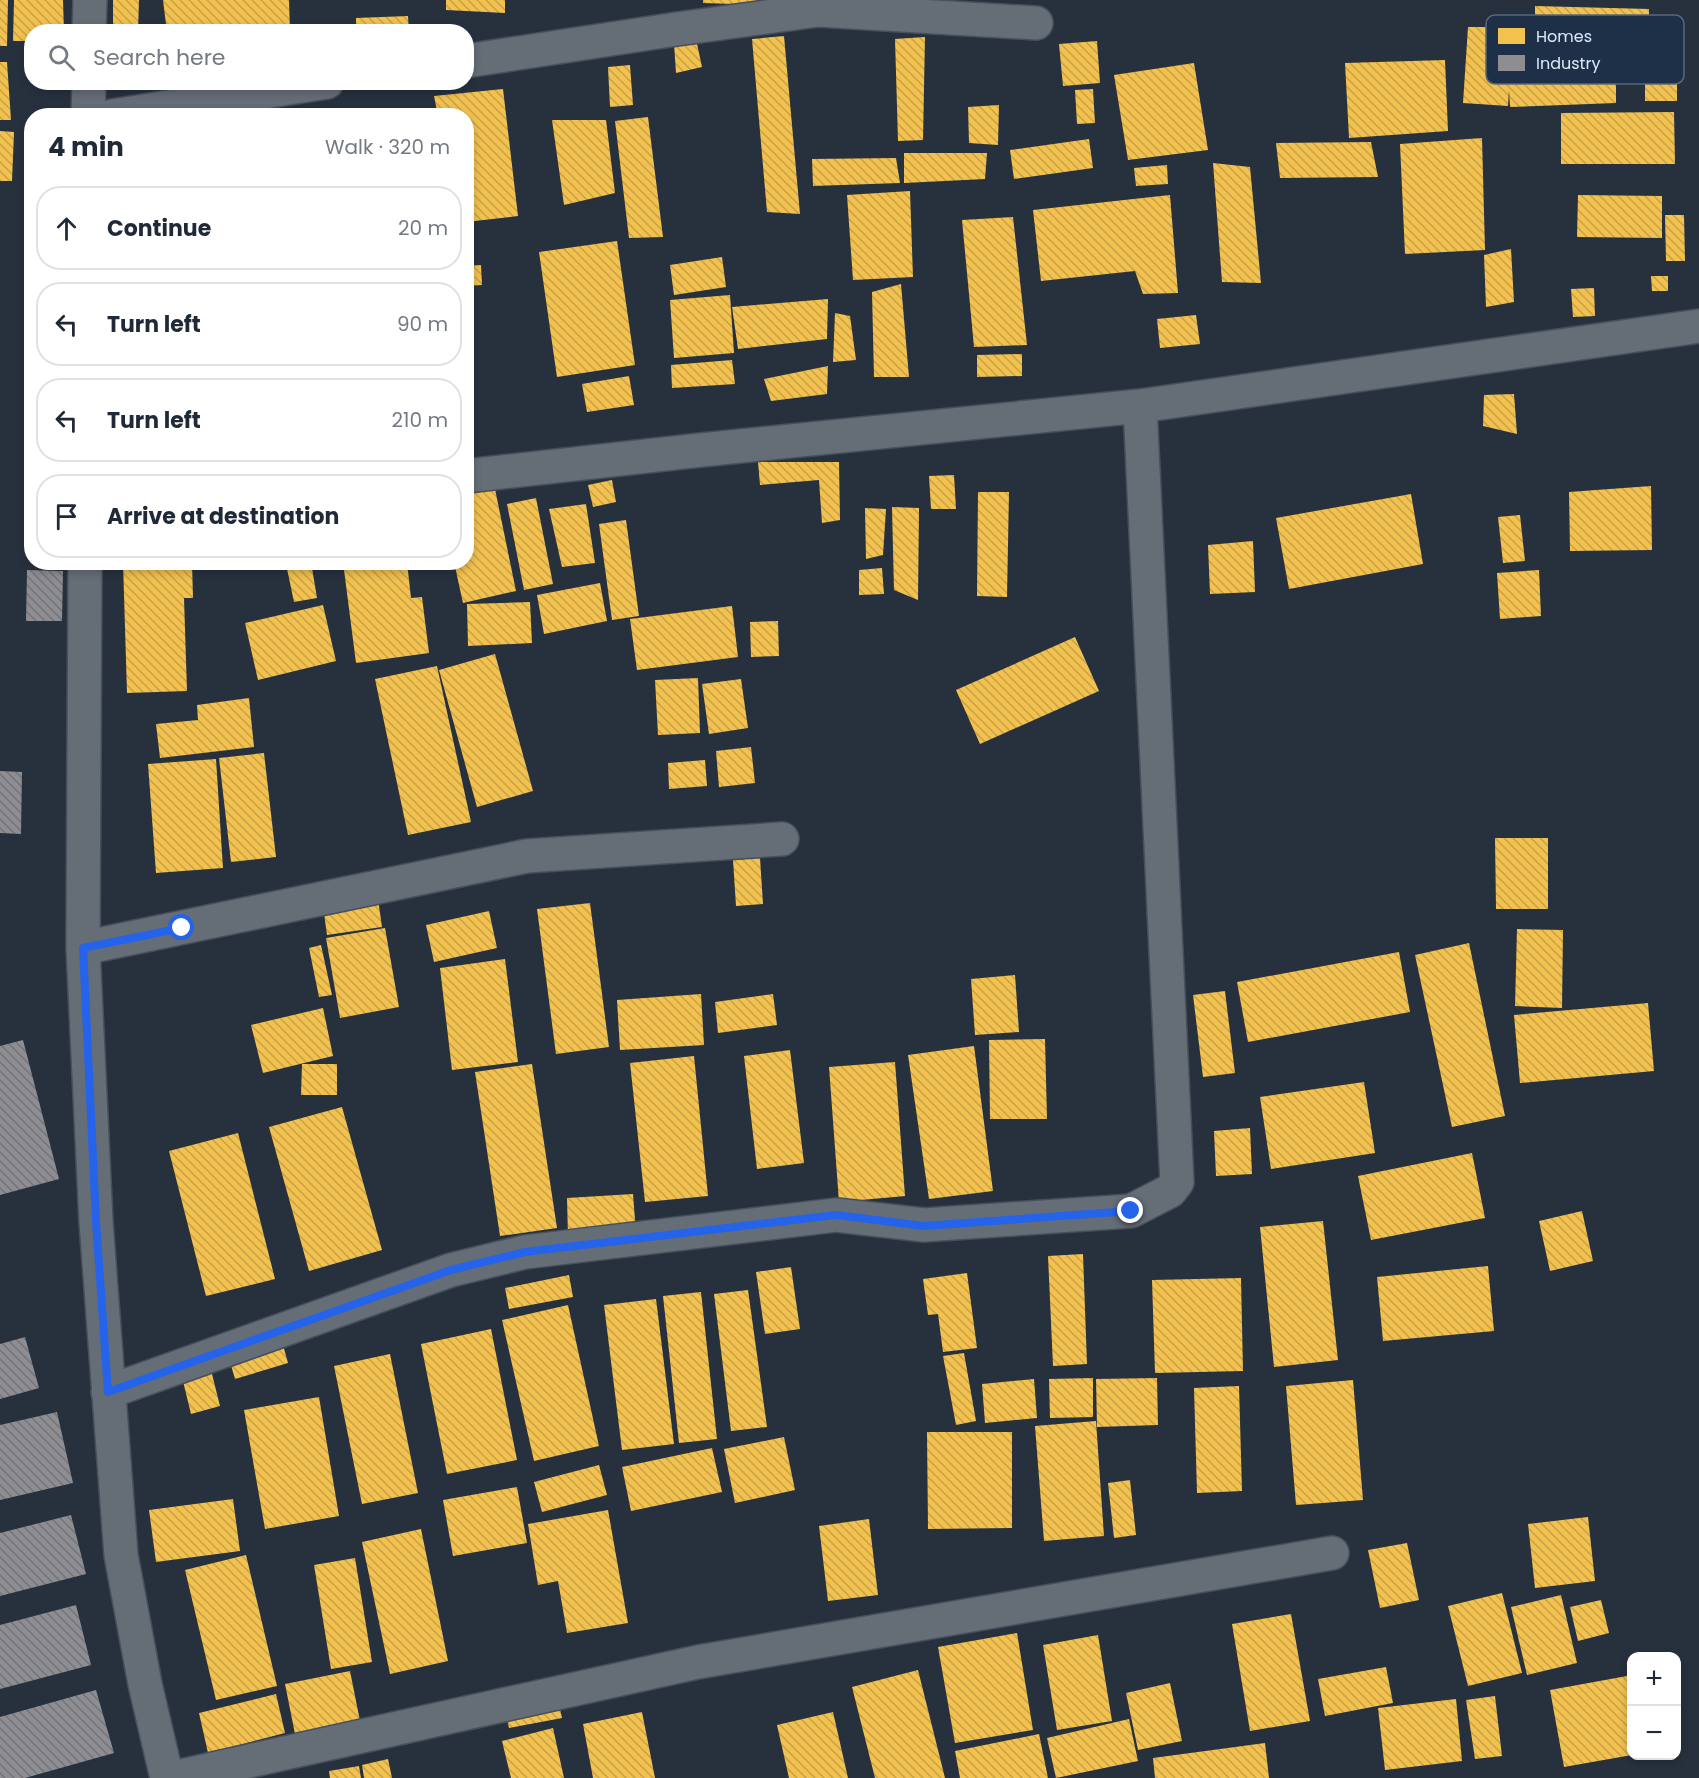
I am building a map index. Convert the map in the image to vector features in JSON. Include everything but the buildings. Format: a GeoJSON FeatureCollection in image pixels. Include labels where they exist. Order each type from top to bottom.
{"type":"FeatureCollection","features":[{"type":"Feature","properties":{"kind":"street"},"geometry":{"type":"LineString","coordinates":[[89,24],[90,0]]}},
{"type":"Feature","properties":{"kind":"street"},"geometry":{"type":"LineString","coordinates":[[474,60],[818,10],[1036,23]]}},
{"type":"Feature","properties":{"kind":"street"},"geometry":{"type":"LineString","coordinates":[[88,108],[89,90]]}},
{"type":"Feature","properties":{"kind":"street"},"geometry":{"type":"LineString","coordinates":[[163,108],[276,90]]}},
{"type":"Feature","properties":{"kind":"street"},"geometry":{"type":"LineString","coordinates":[[474,475],[1140,406],[1699,326]]}},
{"type":"Feature","properties":{"kind":"street"},"geometry":{"type":"LineString","coordinates":[[108,1392],[451,1270],[525,1252],[836,1215],[924,1226],[1131,1211],[1170,1191],[1177,1182],[1140,406]]}},
{"type":"Feature","properties":{"kind":"street"},"geometry":{"type":"LineString","coordinates":[[85,570],[83,948],[94,1199],[122,1555],[145,1684],[167,1778]]}},
{"type":"Feature","properties":{"kind":"street"},"geometry":{"type":"LineString","coordinates":[[83,948],[527,856],[782,839]]}},
{"type":"Feature","properties":{"kind":"street"},"geometry":{"type":"LineString","coordinates":[[172,1778],[698,1662],[1332,1553]]}},
{"type":"Feature","properties":{"kind":"route"},"geometry":{"type":"LineString","coordinates":[[182,928],[83,948],[86,1053],[108,1392],[451,1270],[525,1252],[836,1215],[924,1226],[1131,1211]]}}]}
